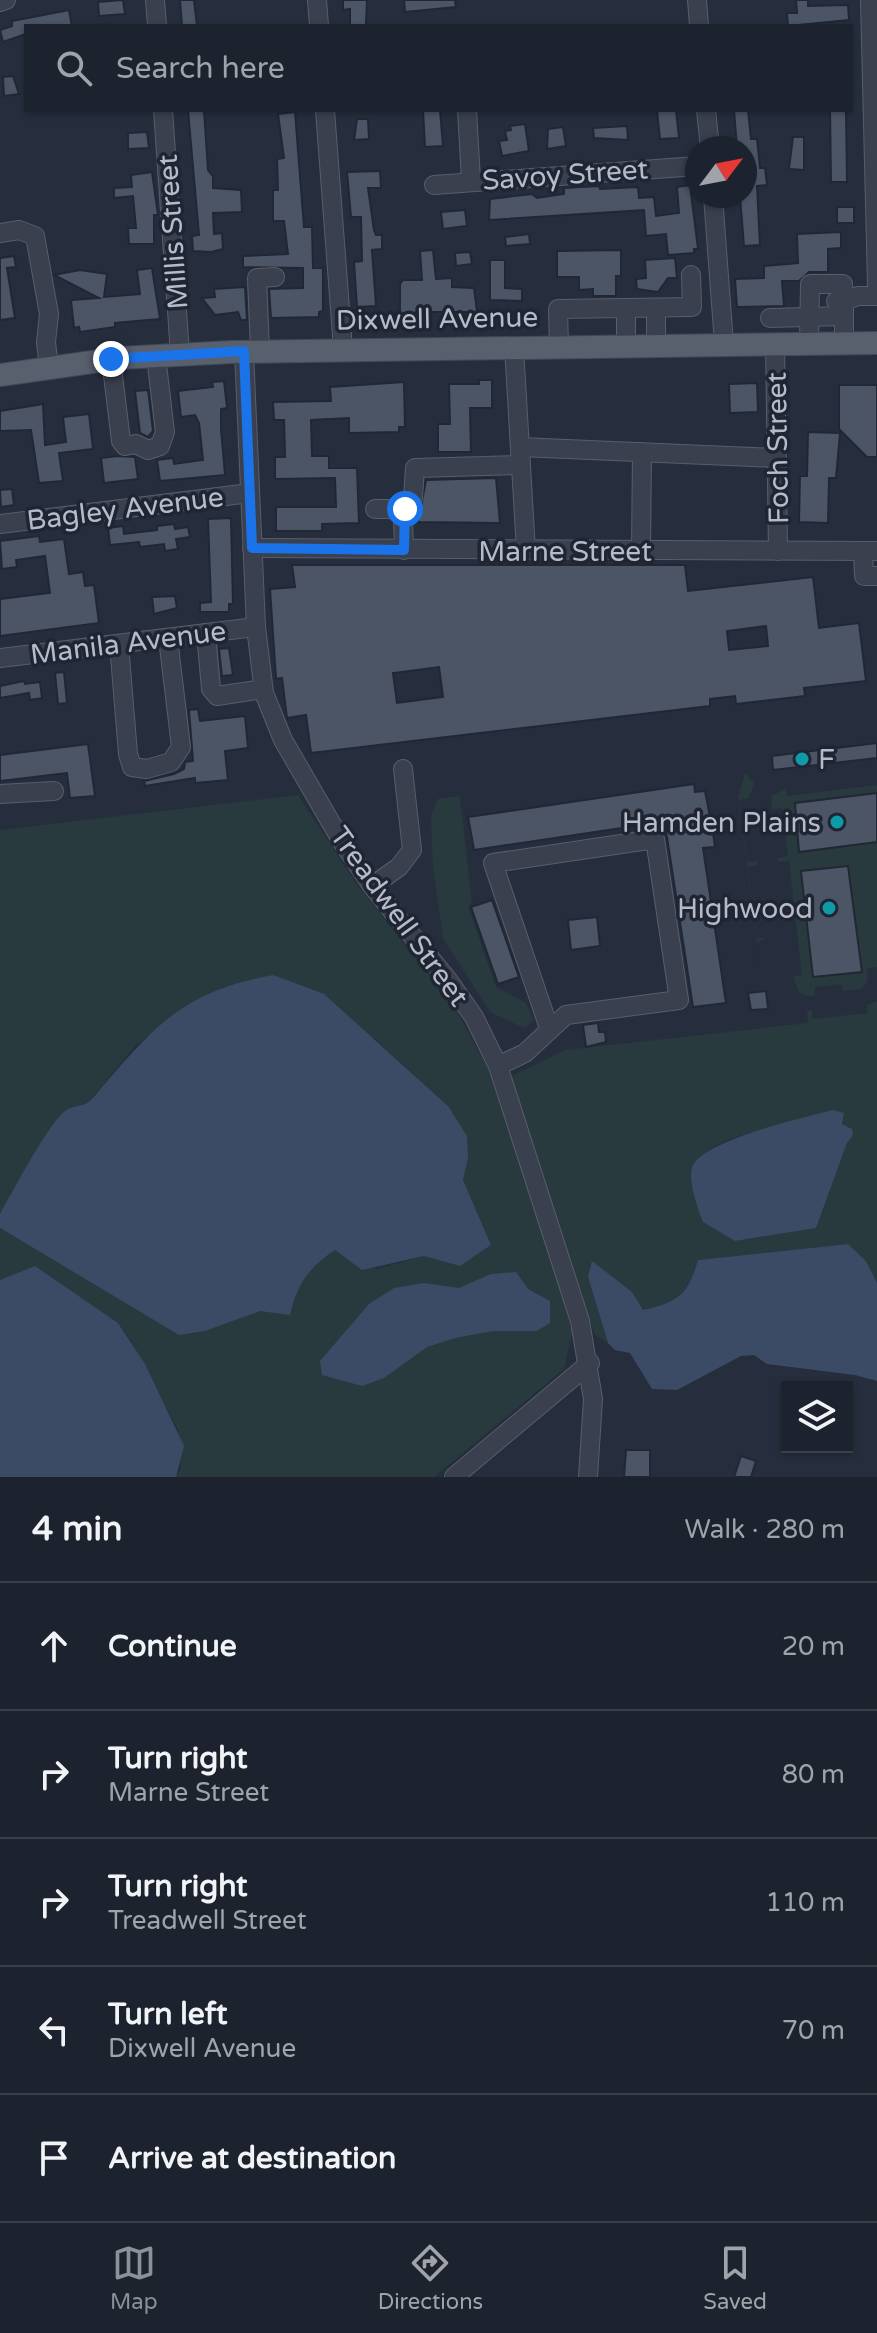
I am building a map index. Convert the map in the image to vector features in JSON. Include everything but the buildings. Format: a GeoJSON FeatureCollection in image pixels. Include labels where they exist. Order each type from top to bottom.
{"type":"FeatureCollection","features":[{"type":"Feature","properties":{"kind":"main road","name":"Dixwell Avenue"},"geometry":{"type":"LineString","coordinates":[[0,375],[111,359],[252,351],[877,343]]}},
{"type":"Feature","properties":{"kind":"street"},"geometry":{"type":"LineString","coordinates":[[0,2],[6,0]]}},
{"type":"Feature","properties":{"kind":"street"},"geometry":{"type":"LineString","coordinates":[[155,0],[157,24]]}},
{"type":"Feature","properties":{"kind":"street"},"geometry":{"type":"LineString","coordinates":[[317,0],[319,24]]}},
{"type":"Feature","properties":{"kind":"street"},"geometry":{"type":"LineString","coordinates":[[697,0],[699,24]]}},
{"type":"Feature","properties":{"kind":"street"},"geometry":{"type":"LineString","coordinates":[[870,0],[877,286]]}},
{"type":"Feature","properties":{"kind":"street","name":"Millis Street"},"geometry":{"type":"LineString","coordinates":[[163,112],[180,354]]}},
{"type":"Feature","properties":{"kind":"street"},"geometry":{"type":"LineString","coordinates":[[325,112],[343,349]]}},
{"type":"Feature","properties":{"kind":"street"},"geometry":{"type":"LineString","coordinates":[[467,112],[471,180]]}},
{"type":"Feature","properties":{"kind":"street"},"geometry":{"type":"LineString","coordinates":[[706,112],[709,136]]}},
{"type":"Feature","properties":{"kind":"street","name":"Savoy Street"},"geometry":{"type":"LineString","coordinates":[[434,185],[685,167]]}},
{"type":"Feature","properties":{"kind":"street"},"geometry":{"type":"LineString","coordinates":[[714,208],[724,344]]}},
{"type":"Feature","properties":{"kind":"street"},"geometry":{"type":"LineString","coordinates":[[0,233],[19,230],[35,236],[49,314],[46,342],[49,368]]}},
{"type":"Feature","properties":{"kind":"street"},"geometry":{"type":"LineString","coordinates":[[559,347],[558,309],[692,307],[691,275]]}},
{"type":"Feature","properties":{"kind":"street","name":"Treadwell Street"},"geometry":{"type":"LineString","coordinates":[[275,277],[257,278],[252,351],[250,493],[256,627],[263,689],[273,720],[321,807],[372,886],[457,992],[474,1017],[498,1066],[561,1253],[590,1363],[594,1422],[588,1477]]}},
{"type":"Feature","properties":{"kind":"street"},"geometry":{"type":"LineString","coordinates":[[770,318],[877,296]]}},
{"type":"Feature","properties":{"kind":"street"},"geometry":{"type":"LineString","coordinates":[[827,306],[844,343]]}},
{"type":"Feature","properties":{"kind":"street"},"geometry":{"type":"LineString","coordinates":[[809,344],[827,306]]}},
{"type":"Feature","properties":{"kind":"street"},"geometry":{"type":"LineString","coordinates":[[626,308],[626,346]]}},
{"type":"Feature","properties":{"kind":"street"},"geometry":{"type":"LineString","coordinates":[[656,308],[656,345]]}},
{"type":"Feature","properties":{"kind":"street","name":"Foch Street"},"geometry":{"type":"LineString","coordinates":[[775,344],[778,551]]}},
{"type":"Feature","properties":{"kind":"street"},"geometry":{"type":"LineString","coordinates":[[514,347],[526,551]]}},
{"type":"Feature","properties":{"kind":"street"},"geometry":{"type":"LineString","coordinates":[[111,359],[121,441],[125,446],[155,449],[163,441],[156,356]]}},
{"type":"Feature","properties":{"kind":"street"},"geometry":{"type":"LineString","coordinates":[[404,550],[405,509],[413,497],[415,468],[521,456],[642,452],[777,458]]}},
{"type":"Feature","properties":{"kind":"street"},"geometry":{"type":"LineString","coordinates":[[641,551],[642,452]]}},
{"type":"Feature","properties":{"kind":"street","name":"Bagley Avenue"},"geometry":{"type":"LineString","coordinates":[[0,524],[250,493]]}},
{"type":"Feature","properties":{"kind":"street"},"geometry":{"type":"LineString","coordinates":[[375,509],[405,509]]}},
{"type":"Feature","properties":{"kind":"street","name":"Marne Street"},"geometry":{"type":"LineString","coordinates":[[252,548],[870,551]]}},
{"type":"Feature","properties":{"kind":"street"},"geometry":{"type":"LineString","coordinates":[[870,551],[864,576],[877,576]]}},
{"type":"Feature","properties":{"kind":"street","name":"Manila Avenue"},"geometry":{"type":"LineString","coordinates":[[0,658],[256,627]]}},
{"type":"Feature","properties":{"kind":"street"},"geometry":{"type":"LineString","coordinates":[[206,633],[211,689],[217,696],[263,689]]}},
{"type":"Feature","properties":{"kind":"street"},"geometry":{"type":"LineString","coordinates":[[119,644],[128,754],[132,767],[138,768],[171,762],[180,753],[168,638]]}},
{"type":"Feature","properties":{"kind":"street"},"geometry":{"type":"LineString","coordinates":[[372,886],[399,867],[412,850],[403,769]]}},
{"type":"Feature","properties":{"kind":"street"},"geometry":{"type":"LineString","coordinates":[[0,794],[54,791]]}},
{"type":"Feature","properties":{"kind":"street"},"geometry":{"type":"LineString","coordinates":[[498,1066],[525,1053],[566,1015],[679,1000],[655,839],[493,863],[549,1028]]}},
{"type":"Feature","properties":{"kind":"street"},"geometry":{"type":"LineString","coordinates":[[454,1477],[590,1363]]}},
{"type":"Feature","properties":{"kind":"shaded area"},"geometry":{"type":"Polygon","coordinates":[[[745,773],[754,783],[749,798],[739,800],[747,862],[757,861],[758,865],[748,867],[753,914],[738,798],[745,773]]]}},
{"type":"Feature","properties":{"kind":"shaded area"},"geometry":{"type":"Polygon","coordinates":[[[877,785],[877,793],[795,803],[799,852],[877,842],[877,967],[867,969],[868,981],[861,989],[843,991],[841,984],[815,987],[815,996],[807,996],[799,992],[793,977],[802,975],[789,861],[778,862],[777,858],[788,856],[782,808],[771,809],[772,796],[786,788],[787,796],[877,785]],[[848,866],[801,871],[813,977],[862,972],[848,866]]]}},
{"type":"Feature","properties":{"kind":"shaded area"},"geometry":{"type":"Polygon","coordinates":[[[298,795],[358,886],[454,1006],[489,1071],[517,1148],[573,1330],[564,1369],[434,1477],[176,1477],[181,1468],[178,1430],[131,1341],[118,1323],[35,1266],[0,1280],[0,1228],[179,1335],[205,1331],[295,1294],[310,1266],[335,1249],[377,1269],[424,1256],[460,1266],[491,1245],[463,1180],[468,1158],[448,1106],[375,1039],[188,1004],[135,1046],[89,1102],[65,1111],[0,1214],[0,830],[298,795]]]}},
{"type":"Feature","properties":{"kind":"shaded area"},"geometry":{"type":"Polygon","coordinates":[[[460,796],[472,903],[468,906],[496,987],[526,1003],[534,1021],[524,1028],[490,1012],[443,938],[433,866],[431,816],[438,799],[460,796]]]}},
{"type":"Feature","properties":{"kind":"shaded area"},"geometry":{"type":"Polygon","coordinates":[[[877,1001],[877,1283],[866,1261],[848,1244],[698,1260],[690,1281],[679,1295],[664,1304],[642,1310],[632,1292],[588,1277],[608,1343],[595,1335],[510,1077],[565,1050],[808,1023],[807,1011],[812,1011],[813,1019],[867,1013],[867,1005],[877,1001]],[[844,1117],[761,1130],[719,1144],[703,1155],[692,1168],[703,1222],[735,1241],[816,1228],[848,1140],[850,1128],[842,1124],[844,1117]]]}},
{"type":"Feature","properties":{"kind":"water"},"geometry":{"type":"Polygon","coordinates":[[[273,975],[324,994],[448,1106],[467,1136],[468,1158],[463,1180],[491,1245],[460,1266],[424,1256],[362,1270],[335,1250],[305,1277],[290,1315],[260,1311],[205,1331],[179,1335],[0,1228],[0,1214],[49,1130],[65,1111],[89,1102],[150,1034],[190,1004],[241,982],[273,975]]]}},
{"type":"Feature","properties":{"kind":"water"},"geometry":{"type":"Polygon","coordinates":[[[833,1110],[844,1113],[842,1124],[852,1129],[853,1135],[847,1143],[816,1228],[735,1241],[703,1222],[691,1180],[692,1168],[699,1158],[755,1132],[833,1110]]]}},
{"type":"Feature","properties":{"kind":"water"},"geometry":{"type":"Polygon","coordinates":[[[848,1244],[866,1261],[877,1283],[877,1381],[855,1375],[767,1364],[754,1355],[741,1356],[677,1390],[652,1389],[630,1353],[615,1350],[608,1343],[588,1277],[592,1261],[632,1292],[643,1310],[665,1304],[680,1295],[690,1281],[698,1260],[848,1244]]]}},
{"type":"Feature","properties":{"kind":"water"},"geometry":{"type":"Polygon","coordinates":[[[35,1266],[118,1323],[145,1364],[184,1446],[176,1477],[0,1477],[0,1280],[35,1266]]]}},
{"type":"Feature","properties":{"kind":"water"},"geometry":{"type":"Polygon","coordinates":[[[516,1272],[528,1289],[550,1301],[550,1323],[537,1331],[493,1331],[455,1338],[427,1347],[384,1378],[362,1386],[322,1375],[320,1361],[369,1304],[394,1288],[424,1283],[459,1288],[491,1274],[516,1272]]]}},
{"type":"Feature","properties":{"kind":"place","name":"F"},"geometry":{"type":"Point","coordinates":[802,759]}},
{"type":"Feature","properties":{"kind":"place","name":"Hamden Plains"},"geometry":{"type":"Point","coordinates":[837,822]}},
{"type":"Feature","properties":{"kind":"place","name":"Highwood"},"geometry":{"type":"Point","coordinates":[829,908]}},
{"type":"Feature","properties":{"kind":"route"},"geometry":{"type":"LineString","coordinates":[[111,359],[244,351],[252,548],[404,550],[405,509]]}}]}
